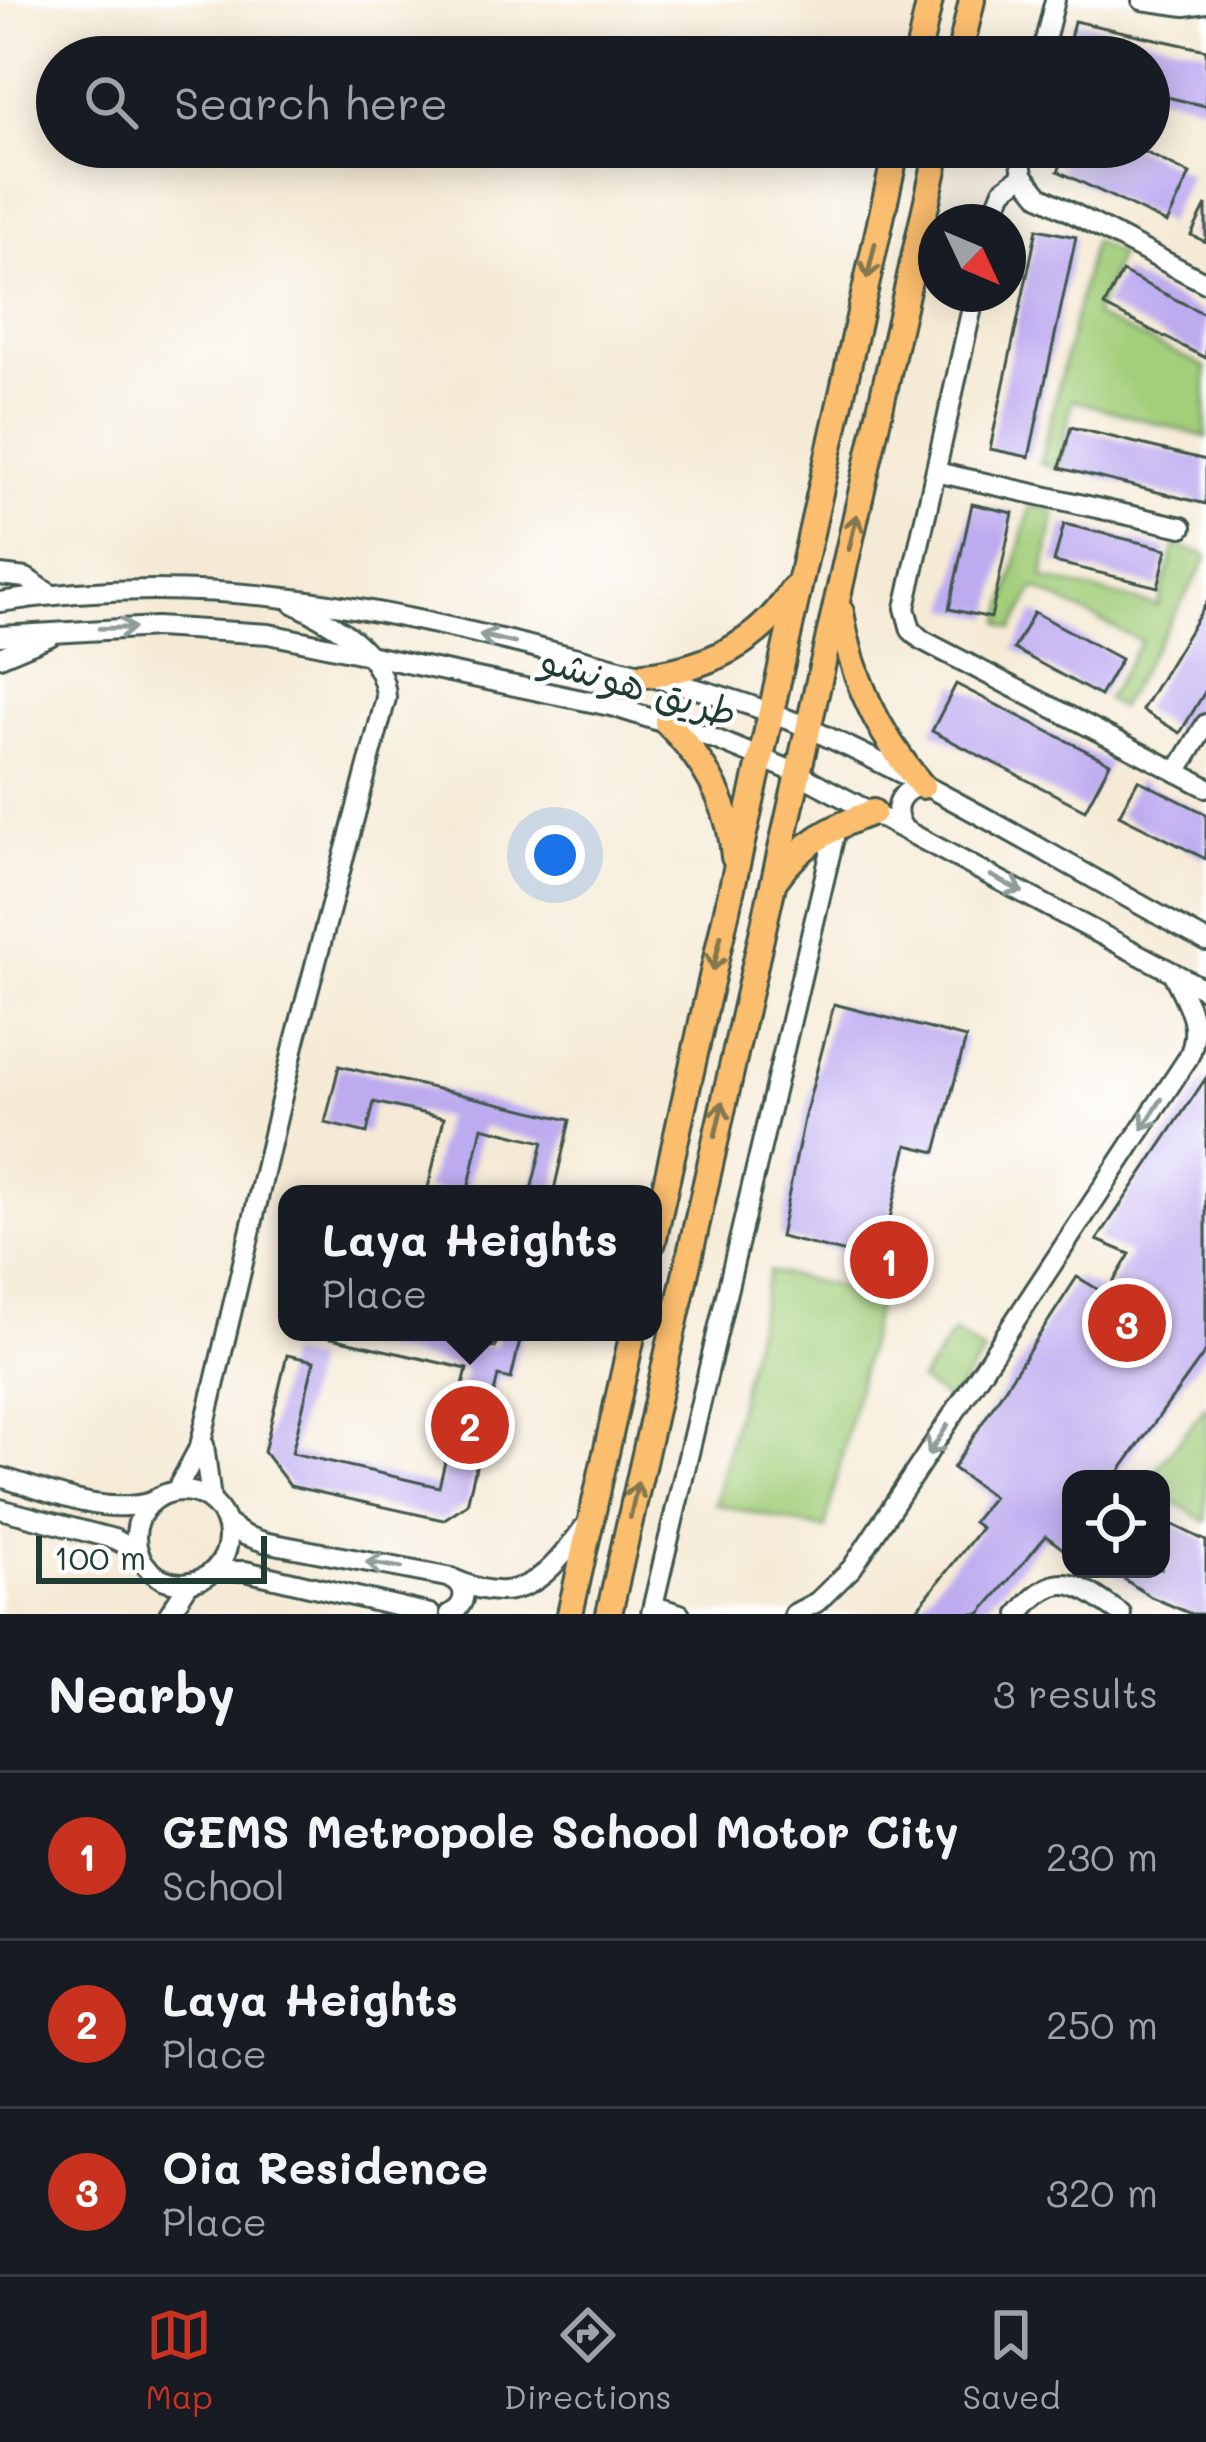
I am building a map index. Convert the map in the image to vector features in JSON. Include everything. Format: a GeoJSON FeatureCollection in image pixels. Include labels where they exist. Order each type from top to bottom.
{"type":"FeatureCollection","features":[{"type":"Feature","properties":{"kind":"main road"},"geometry":{"type":"LineString","coordinates":[[922,36],[930,0]]}},
{"type":"Feature","properties":{"kind":"main road"},"geometry":{"type":"LineString","coordinates":[[964,36],[972,0]]}},
{"type":"Feature","properties":{"kind":"main road"},"geometry":{"type":"LineString","coordinates":[[662,1202],[892,168]]}},
{"type":"Feature","properties":{"kind":"main road"},"geometry":{"type":"LineString","coordinates":[[609,1614],[934,168]]}},
{"type":"Feature","properties":{"kind":"main road"},"geometry":{"type":"LineString","coordinates":[[644,675],[692,667],[736,647],[772,616],[800,576]]}},
{"type":"Feature","properties":{"kind":"main road"},"geometry":{"type":"LineString","coordinates":[[839,593],[845,636],[864,697],[895,753],[922,786]]}},
{"type":"Feature","properties":{"kind":"main road"},"geometry":{"type":"LineString","coordinates":[[667,723],[704,765],[717,790],[727,816],[736,872]]}},
{"type":"Feature","properties":{"kind":"main road"},"geometry":{"type":"LineString","coordinates":[[771,886],[807,845],[837,825],[872,812]]}},
{"type":"Feature","properties":{"kind":"main road"},"geometry":{"type":"LineString","coordinates":[[570,1614],[631,1341]]}},
{"type":"Feature","properties":{"kind":"street"},"geometry":{"type":"LineString","coordinates":[[1046,36],[1054,0]]}},
{"type":"Feature","properties":{"kind":"street"},"geometry":{"type":"LineString","coordinates":[[1142,0],[1206,3]]}},
{"type":"Feature","properties":{"kind":"street"},"geometry":{"type":"LineString","coordinates":[[1022,168],[1030,187],[1052,203],[1206,283]]}},
{"type":"Feature","properties":{"kind":"street"},"geometry":{"type":"LineString","coordinates":[[998,204],[1004,190],[1023,175]]}},
{"type":"Feature","properties":{"kind":"street"},"geometry":{"type":"LineString","coordinates":[[970,312],[905,608],[910,630],[1206,788]]}},
{"type":"Feature","properties":{"kind":"street"},"geometry":{"type":"LineString","coordinates":[[936,472],[1182,526]]}},
{"type":"Feature","properties":{"kind":"street"},"geometry":{"type":"LineString","coordinates":[[0,574],[36,582],[50,594]]}},
{"type":"Feature","properties":{"kind":"street","name":"طريق هونشو"},"geometry":{"type":"LineString","coordinates":[[0,602],[50,594],[160,588],[269,594],[390,614],[644,675],[808,728],[1206,941]]}},
{"type":"Feature","properties":{"kind":"street"},"geometry":{"type":"LineString","coordinates":[[0,1477],[129,1508],[176,1490],[203,1434],[295,1041],[383,710],[382,675],[369,656],[313,613],[269,594]]}},
{"type":"Feature","properties":{"kind":"street","name":"طريق هونشو"},"geometry":{"type":"LineString","coordinates":[[0,636],[199,628],[283,637],[562,694],[667,723],[797,773],[1206,990]]}},
{"type":"Feature","properties":{"kind":"street"},"geometry":{"type":"LineString","coordinates":[[0,657],[56,631]]}},
{"type":"Feature","properties":{"kind":"street"},"geometry":{"type":"LineString","coordinates":[[340,650],[364,669],[383,710]]}},
{"type":"Feature","properties":{"kind":"street"},"geometry":{"type":"LineString","coordinates":[[1177,772],[1206,724]]}},
{"type":"Feature","properties":{"kind":"street"},"geometry":{"type":"LineString","coordinates":[[904,829],[896,816],[898,801],[908,790],[922,786]]}},
{"type":"Feature","properties":{"kind":"street"},"geometry":{"type":"LineString","coordinates":[[680,1614],[652,1610],[837,825]]}},
{"type":"Feature","properties":{"kind":"street"},"geometry":{"type":"LineString","coordinates":[[794,1614],[817,1602],[852,1568],[1188,1058],[1196,1021],[1172,972]]}},
{"type":"Feature","properties":{"kind":"street"},"geometry":{"type":"LineString","coordinates":[[203,1434],[211,1500],[226,1523],[264,1542],[493,1592],[529,1586],[558,1563],[592,1517]]}},
{"type":"Feature","properties":{"kind":"street"},"geometry":{"type":"LineString","coordinates":[[176,1490],[211,1500]]}},
{"type":"Feature","properties":{"kind":"street"},"geometry":{"type":"LineString","coordinates":[[138,1551],[137,1525],[152,1502]]}},
{"type":"Feature","properties":{"kind":"street"},"geometry":{"type":"LineString","coordinates":[[0,1509],[114,1539],[138,1551],[157,1576],[165,1614]]}},
{"type":"Feature","properties":{"kind":"street"},"geometry":{"type":"LineString","coordinates":[[213,1571],[226,1549],[226,1523]]}},
{"type":"Feature","properties":{"kind":"street"},"geometry":{"type":"LineString","coordinates":[[157,1576],[190,1582],[213,1571],[245,1571],[430,1614]]}},
{"type":"Feature","properties":{"kind":"street"},"geometry":{"type":"LineString","coordinates":[[450,1614],[464,1598],[458,1581]]}},
{"type":"Feature","properties":{"kind":"street"},"geometry":{"type":"LineString","coordinates":[[165,1614],[190,1582]]}},
{"type":"Feature","properties":{"kind":"street"},"geometry":{"type":"LineString","coordinates":[[1019,1614],[1041,1589],[1060,1582],[1081,1587],[1121,1614]]}},
{"type":"Feature","properties":{"kind":"green space"},"geometry":{"type":"Polygon","coordinates":[[[1093,241],[1119,254],[1094,316],[1206,367],[1206,437],[1072,400],[1059,469],[1040,463],[1093,241]]]}},
{"type":"Feature","properties":{"kind":"green space"},"geometry":{"type":"Polygon","coordinates":[[[1030,506],[1055,512],[1043,578],[1158,606],[1175,546],[1206,554],[1119,708],[1106,700],[1141,641],[1035,588],[1013,629],[1001,623],[1030,506]]]}},
{"type":"Feature","properties":{"kind":"green space"},"geometry":{"type":"Polygon","coordinates":[[[769,1271],[879,1296],[825,1529],[715,1504],[769,1271]]]}},
{"type":"Feature","properties":{"kind":"green space"},"geometry":{"type":"Polygon","coordinates":[[[954,1332],[984,1353],[950,1402],[920,1381],[954,1332]]]}},
{"type":"Feature","properties":{"kind":"green space"},"geometry":{"type":"Polygon","coordinates":[[[1206,1406],[1206,1522],[1170,1499],[1170,1470],[1156,1470],[1206,1406]]]}},
{"type":"Feature","properties":{"kind":"building"},"geometry":{"type":"Polygon","coordinates":[[[1074,21],[1142,36],[1071,36],[1074,21]]]}},
{"type":"Feature","properties":{"kind":"building"},"geometry":{"type":"Polygon","coordinates":[[[1170,42],[1206,50],[1206,106],[1170,98],[1170,42]]]}},
{"type":"Feature","properties":{"kind":"building"},"geometry":{"type":"Polygon","coordinates":[[[1170,164],[1190,174],[1167,223],[1058,171],[1170,168],[1170,164]]]}},
{"type":"Feature","properties":{"kind":"building"},"geometry":{"type":"Polygon","coordinates":[[[1206,205],[1206,242],[1191,235],[1206,205]]]}},
{"type":"Feature","properties":{"kind":"building"},"geometry":{"type":"Polygon","coordinates":[[[1037,229],[1076,237],[1029,457],[990,449],[1019,312],[1026,312],[1026,280],[1037,229]]]}},
{"type":"Feature","properties":{"kind":"building"},"geometry":{"type":"Polygon","coordinates":[[[1122,272],[1206,315],[1206,358],[1104,306],[1122,272]]]}},
{"type":"Feature","properties":{"kind":"building"},"geometry":{"type":"Polygon","coordinates":[[[1071,427],[1206,460],[1206,504],[1060,468],[1071,427]]]}},
{"type":"Feature","properties":{"kind":"building"},"geometry":{"type":"Polygon","coordinates":[[[972,504],[1013,513],[991,618],[949,609],[972,504]]]}},
{"type":"Feature","properties":{"kind":"building"},"geometry":{"type":"Polygon","coordinates":[[[1064,524],[1167,549],[1158,587],[1054,562],[1064,524]]]}},
{"type":"Feature","properties":{"kind":"building"},"geometry":{"type":"Polygon","coordinates":[[[1206,604],[1206,690],[1180,733],[1142,710],[1206,604]]]}},
{"type":"Feature","properties":{"kind":"building"},"geometry":{"type":"Polygon","coordinates":[[[1034,612],[1121,659],[1100,696],[1014,649],[1034,612]]]}},
{"type":"Feature","properties":{"kind":"building"},"geometry":{"type":"Polygon","coordinates":[[[956,684],[1110,763],[1085,810],[932,731],[956,684]]]}},
{"type":"Feature","properties":{"kind":"building"},"geometry":{"type":"Polygon","coordinates":[[[1138,780],[1206,814],[1206,859],[1119,815],[1138,780]]]}},
{"type":"Feature","properties":{"kind":"building"},"geometry":{"type":"Polygon","coordinates":[[[834,1004],[966,1038],[936,1152],[907,1145],[880,1261],[780,1237],[834,1004]]]}},
{"type":"Feature","properties":{"kind":"building"},"geometry":{"type":"Polygon","coordinates":[[[339,1066],[570,1120],[555,1185],[532,1185],[543,1142],[482,1127],[469,1185],[429,1185],[444,1118],[374,1102],[367,1133],[325,1123],[339,1066]]]}},
{"type":"Feature","properties":{"kind":"building"},"geometry":{"type":"Polygon","coordinates":[[[1206,1078],[1206,1351],[1120,1470],[1062,1470],[1062,1548],[1046,1536],[980,1614],[913,1614],[981,1528],[973,1522],[993,1497],[953,1468],[1077,1277],[1106,1294],[1130,1254],[1097,1240],[1206,1078]]]}},
{"type":"Feature","properties":{"kind":"building"},"geometry":{"type":"Polygon","coordinates":[[[344,1341],[469,1341],[495,1348],[497,1341],[520,1341],[511,1379],[498,1376],[467,1504],[443,1520],[290,1486],[264,1452],[287,1355],[314,1361],[292,1453],[439,1487],[467,1369],[344,1341]]]}},
{"type":"Feature","properties":{"kind":"building"},"geometry":{"type":"Polygon","coordinates":[[[1170,1523],[1206,1541],[1206,1614],[1191,1614],[1122,1578],[1170,1578],[1170,1523]]]}},
{"type":"Feature","properties":{"kind":"place","name":"GEMS Metropole School Motor City"},"geometry":{"type":"Point","coordinates":[889,1260]}},
{"type":"Feature","properties":{"kind":"place","name":"Oia Residence"},"geometry":{"type":"Point","coordinates":[1127,1323]}},
{"type":"Feature","properties":{"kind":"place","name":"Laya Heights"},"geometry":{"type":"Point","coordinates":[470,1425]}}]}
